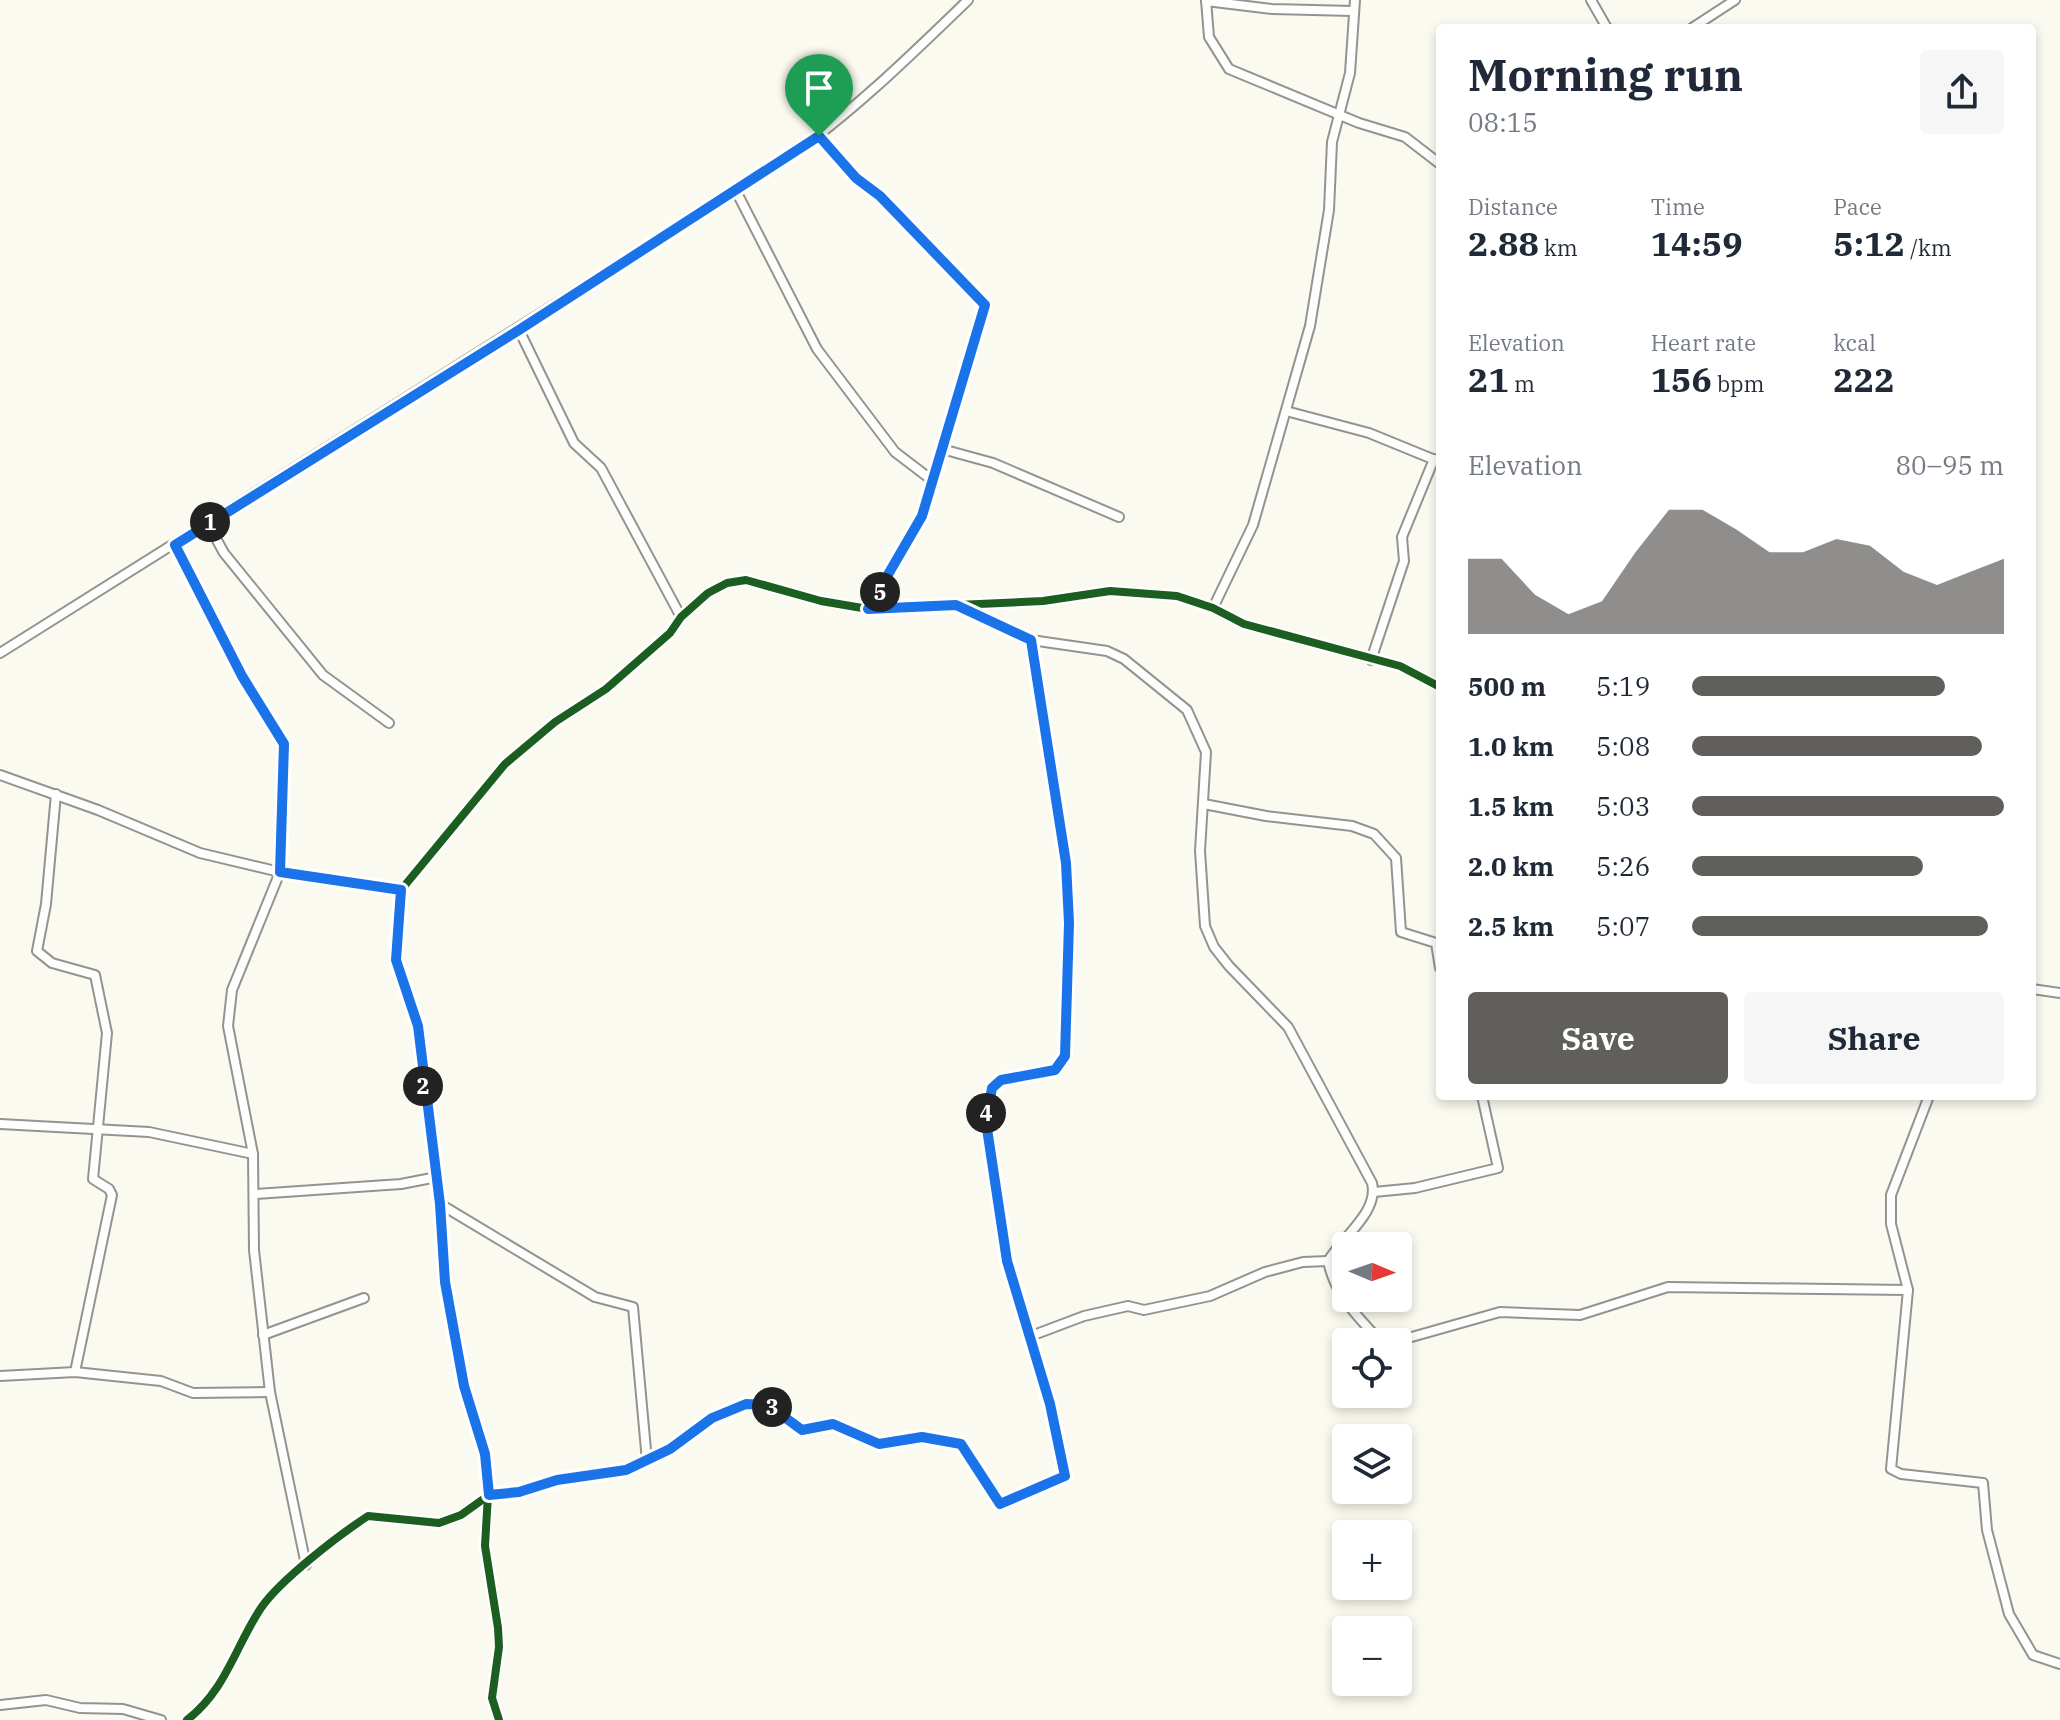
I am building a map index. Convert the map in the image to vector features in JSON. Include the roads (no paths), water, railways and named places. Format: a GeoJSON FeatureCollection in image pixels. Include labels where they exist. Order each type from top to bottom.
{"type":"FeatureCollection","features":[{"type":"Feature","properties":{"kind":"street"},"geometry":{"type":"LineString","coordinates":[[0,653],[519,330],[819,136],[882,82],[968,0]]}},
{"type":"Feature","properties":{"kind":"street"},"geometry":{"type":"LineString","coordinates":[[1213,608],[1253,525],[1310,326],[1329,210],[1330,155],[1350,73],[1355,0]]}},
{"type":"Feature","properties":{"kind":"street"},"geometry":{"type":"LineString","coordinates":[[1591,0],[1605,24]]}},
{"type":"Feature","properties":{"kind":"street"},"geometry":{"type":"LineString","coordinates":[[1698,24],[1735,0]]}},
{"type":"Feature","properties":{"kind":"street"},"geometry":{"type":"LineString","coordinates":[[1353,11],[1272,9],[1206,1],[1209,37],[1229,69],[1359,123],[1405,137],[1436,161]]}},
{"type":"Feature","properties":{"kind":"street"},"geometry":{"type":"LineString","coordinates":[[819,136],[856,178],[880,196],[985,305],[922,516],[868,609]]}},
{"type":"Feature","properties":{"kind":"street"},"geometry":{"type":"LineString","coordinates":[[736,191],[817,349],[895,452],[933,481]]}},
{"type":"Feature","properties":{"kind":"street"},"geometry":{"type":"LineString","coordinates":[[519,330],[574,443],[605,475],[681,617]]}},
{"type":"Feature","properties":{"kind":"street"},"geometry":{"type":"LineString","coordinates":[[1286,411],[1369,433],[1436,461]]}},
{"type":"Feature","properties":{"kind":"street"},"geometry":{"type":"LineString","coordinates":[[942,449],[993,463],[1119,517]]}},
{"type":"Feature","properties":{"kind":"street"},"geometry":{"type":"LineString","coordinates":[[1371,660],[1404,561],[1402,537],[1436,463]]}},
{"type":"Feature","properties":{"kind":"street"},"geometry":{"type":"LineString","coordinates":[[208,524],[224,553],[323,675],[389,723]]}},
{"type":"Feature","properties":{"kind":"street"},"geometry":{"type":"LineString","coordinates":[[175,545],[242,676],[284,744],[280,872],[232,990],[228,1008],[253,1154],[256,1194],[254,1250],[270,1392],[306,1565]]}},
{"type":"Feature","properties":{"kind":"street"},"geometry":{"type":"LineString","coordinates":[[499,1720],[492,1698],[499,1647],[485,1546],[489,1495],[485,1454],[464,1386],[453,1336],[441,1256],[440,1204],[418,1026],[396,960],[401,890],[505,764],[555,722],[606,689],[670,633],[681,617],[717,588],[746,580],[821,601],[868,609],[1065,600],[1110,591],[1177,596],[1213,608],[1244,624],[1400,666],[1436,685]]}},
{"type":"Feature","properties":{"kind":"street"},"geometry":{"type":"LineString","coordinates":[[956,605],[1031,640],[1107,651],[1178,700],[1201,736],[1206,752],[1202,898],[1210,937],[1229,966],[1288,1027],[1328,1098],[1374,1192],[1369,1212],[1346,1234],[1328,1261],[1333,1284],[1341,1297],[1377,1338],[1387,1342],[1500,1312],[1580,1315],[1668,1287],[1908,1290]]}},
{"type":"Feature","properties":{"kind":"street"},"geometry":{"type":"LineString","coordinates":[[187,1720],[220,1687],[263,1606],[306,1565],[368,1516],[439,1523],[461,1515],[489,1495],[519,1492],[557,1480],[611,1473],[647,1461],[670,1449],[720,1413],[759,1403],[777,1410],[795,1429],[833,1424],[879,1444],[922,1437],[961,1444],[997,1502],[1005,1503],[1065,1476],[1031,1336],[1004,1251],[986,1122],[992,1088],[1001,1080],[1055,1070],[1065,1056],[1069,923],[1066,863],[1031,640]]}},
{"type":"Feature","properties":{"kind":"street"},"geometry":{"type":"LineString","coordinates":[[0,775],[56,794],[200,853],[280,872],[401,890]]}},
{"type":"Feature","properties":{"kind":"street"},"geometry":{"type":"LineString","coordinates":[[56,794],[46,904],[37,951],[42,958],[89,972],[99,980],[107,1043],[93,1179],[109,1189],[112,1195],[75,1372]]}},
{"type":"Feature","properties":{"kind":"street"},"geometry":{"type":"LineString","coordinates":[[1204,804],[1266,816],[1352,826],[1374,834],[1396,858],[1401,932],[1436,943]]}},
{"type":"Feature","properties":{"kind":"street"},"geometry":{"type":"LineString","coordinates":[[2036,990],[2060,993]]}},
{"type":"Feature","properties":{"kind":"street"},"geometry":{"type":"LineString","coordinates":[[1374,1192],[1415,1188],[1498,1168],[1483,1100]]}},
{"type":"Feature","properties":{"kind":"street"},"geometry":{"type":"LineString","coordinates":[[1927,1100],[1891,1195],[1889,1210],[1908,1290],[1891,1469],[1901,1474],[1983,1483],[1987,1530],[2009,1614],[2033,1655],[2060,1664]]}},
{"type":"Feature","properties":{"kind":"street"},"geometry":{"type":"LineString","coordinates":[[0,1124],[175,1136],[253,1154]]}},
{"type":"Feature","properties":{"kind":"street"},"geometry":{"type":"LineString","coordinates":[[256,1194],[401,1184],[437,1177]]}},
{"type":"Feature","properties":{"kind":"street"},"geometry":{"type":"LineString","coordinates":[[440,1204],[595,1297],[633,1307],[647,1461]]}},
{"type":"Feature","properties":{"kind":"street"},"geometry":{"type":"LineString","coordinates":[[1031,1336],[1084,1316],[1128,1306],[1144,1310],[1210,1296],[1241,1280],[1289,1265],[1328,1261]]}},
{"type":"Feature","properties":{"kind":"street"},"geometry":{"type":"LineString","coordinates":[[263,1335],[364,1298]]}},
{"type":"Feature","properties":{"kind":"street"},"geometry":{"type":"LineString","coordinates":[[0,1376],[75,1372],[161,1381],[193,1393],[270,1392]]}},
{"type":"Feature","properties":{"kind":"street"},"geometry":{"type":"LineString","coordinates":[[0,1705],[46,1700],[80,1708],[136,1711],[161,1720]]}}]}
